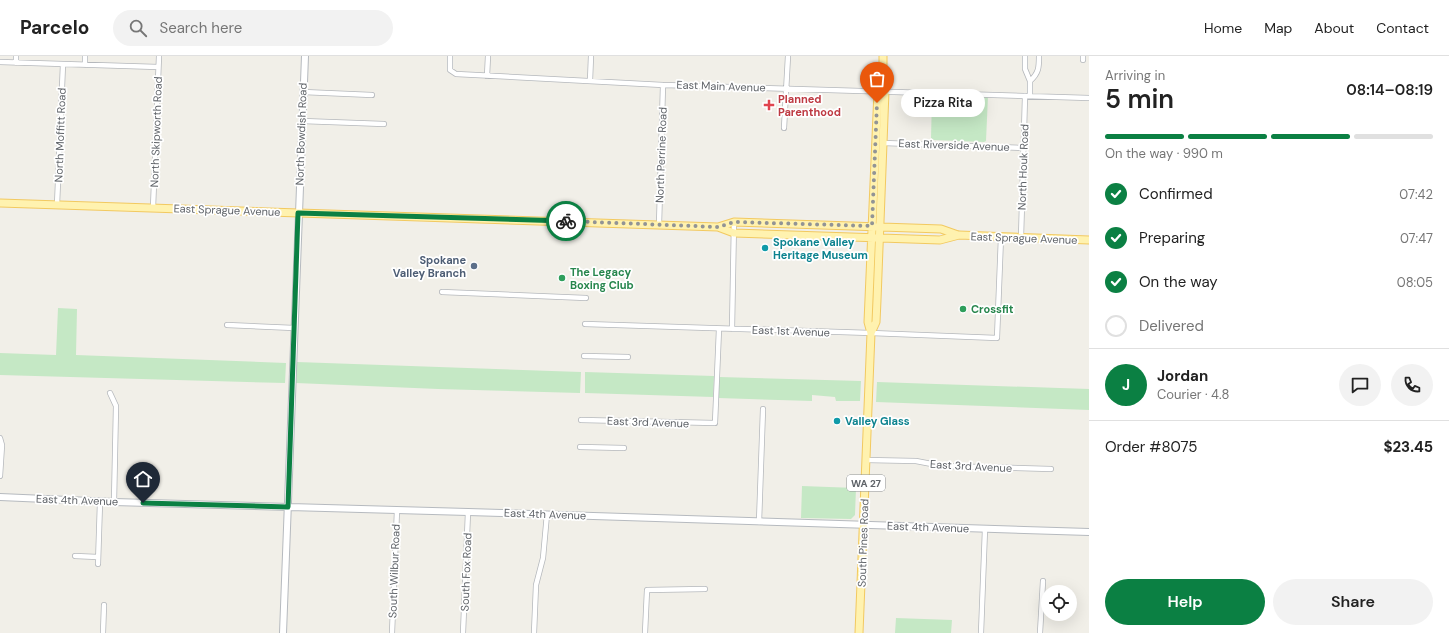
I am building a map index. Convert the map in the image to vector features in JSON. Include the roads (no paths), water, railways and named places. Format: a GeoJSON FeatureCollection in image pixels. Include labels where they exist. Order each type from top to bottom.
{"type":"FeatureCollection","features":[{"type":"Feature","properties":{"kind":"main road","name":"WA 27"},"geometry":{"type":"LineString","coordinates":[[872,226],[882,91],[883,56]]}},
{"type":"Feature","properties":{"kind":"main road","name":"WA 27"},"geometry":{"type":"LineString","coordinates":[[880,226],[883,143],[882,91]]}},
{"type":"Feature","properties":{"kind":"main road","name":"East Sprague Avenue"},"geometry":{"type":"LineString","coordinates":[[0,203],[718,227],[734,233],[880,238],[940,240],[958,235]]}},
{"type":"Feature","properties":{"kind":"main road","name":"East Sprague Avenue"},"geometry":{"type":"LineString","coordinates":[[718,227],[734,222],[880,226],[941,229],[958,235],[1089,240]]}},
{"type":"Feature","properties":{"kind":"main road","name":"South Pines Road"},"geometry":{"type":"LineString","coordinates":[[859,633],[871,333],[868,322],[872,226]]}},
{"type":"Feature","properties":{"kind":"main road","name":"South Pines Road"},"geometry":{"type":"LineString","coordinates":[[871,333],[876,322],[880,226]]}},
{"type":"Feature","properties":{"kind":"street"},"geometry":{"type":"LineString","coordinates":[[16,56],[16,63]]}},
{"type":"Feature","properties":{"kind":"street"},"geometry":{"type":"LineString","coordinates":[[84,65],[85,56]]}},
{"type":"Feature","properties":{"kind":"street","name":"North Skipworth Road"},"geometry":{"type":"LineString","coordinates":[[153,208],[159,56]]}},
{"type":"Feature","properties":{"kind":"street","name":"North Bowdish Road"},"geometry":{"type":"LineString","coordinates":[[283,633],[305,56]]}},
{"type":"Feature","properties":{"kind":"street","name":"East Main Avenue"},"geometry":{"type":"LineString","coordinates":[[450,56],[450,70],[456,74],[663,85],[1089,98]]}},
{"type":"Feature","properties":{"kind":"street"},"geometry":{"type":"LineString","coordinates":[[487,76],[488,56]]}},
{"type":"Feature","properties":{"kind":"street"},"geometry":{"type":"LineString","coordinates":[[590,81],[591,56]]}},
{"type":"Feature","properties":{"kind":"street"},"geometry":{"type":"LineString","coordinates":[[784,128],[788,56]]}},
{"type":"Feature","properties":{"kind":"street"},"geometry":{"type":"LineString","coordinates":[[1025,56],[1025,70],[1030,81],[1036,76],[1039,69],[1039,56]]}},
{"type":"Feature","properties":{"kind":"street"},"geometry":{"type":"LineString","coordinates":[[0,62],[158,67]]}},
{"type":"Feature","properties":{"kind":"street","name":"North Moffitt Road"},"geometry":{"type":"LineString","coordinates":[[57,205],[63,64]]}},
{"type":"Feature","properties":{"kind":"street","name":"North Houk Road"},"geometry":{"type":"LineString","coordinates":[[1021,238],[1024,148],[1027,96],[1030,81]]}},
{"type":"Feature","properties":{"kind":"street","name":"North Perrine Road"},"geometry":{"type":"LineString","coordinates":[[659,225],[663,85]]}},
{"type":"Feature","properties":{"kind":"street"},"geometry":{"type":"LineString","coordinates":[[303,92],[372,95]]}},
{"type":"Feature","properties":{"kind":"street"},"geometry":{"type":"LineString","coordinates":[[302,121],[384,124]]}},
{"type":"Feature","properties":{"kind":"street","name":"East Riverside Avenue"},"geometry":{"type":"LineString","coordinates":[[883,143],[1024,148]]}},
{"type":"Feature","properties":{"kind":"street"},"geometry":{"type":"LineString","coordinates":[[732,329],[734,222]]}},
{"type":"Feature","properties":{"kind":"street","name":"East 1st Avenue"},"geometry":{"type":"LineString","coordinates":[[585,324],[997,338],[1001,237]]}},
{"type":"Feature","properties":{"kind":"street"},"geometry":{"type":"LineString","coordinates":[[442,292],[586,298]]}},
{"type":"Feature","properties":{"kind":"street"},"geometry":{"type":"LineString","coordinates":[[227,325],[294,328]]}},
{"type":"Feature","properties":{"kind":"street","name":"East 3rd Avenue"},"geometry":{"type":"LineString","coordinates":[[581,420],[715,424],[719,329]]}},
{"type":"Feature","properties":{"kind":"street"},"geometry":{"type":"LineString","coordinates":[[584,356],[628,357]]}},
{"type":"Feature","properties":{"kind":"street"},"geometry":{"type":"LineString","coordinates":[[110,392],[116,406],[114,502]]}},
{"type":"Feature","properties":{"kind":"street"},"geometry":{"type":"LineString","coordinates":[[758,522],[763,409]]}},
{"type":"Feature","properties":{"kind":"street"},"geometry":{"type":"LineString","coordinates":[[0,438],[2,445],[0,476]]}},
{"type":"Feature","properties":{"kind":"street"},"geometry":{"type":"LineString","coordinates":[[580,447],[624,448]]}},
{"type":"Feature","properties":{"kind":"street","name":"East 3rd Avenue"},"geometry":{"type":"LineString","coordinates":[[866,460],[916,462],[942,466],[1051,469]]}},
{"type":"Feature","properties":{"kind":"street","name":"East 4th Avenue"},"geometry":{"type":"LineString","coordinates":[[0,497],[100,502],[547,514],[1089,532]]}},
{"type":"Feature","properties":{"kind":"street"},"geometry":{"type":"LineString","coordinates":[[98,564],[100,502]]}},
{"type":"Feature","properties":{"kind":"street","name":"South Wilbur Road"},"geometry":{"type":"LineString","coordinates":[[392,633],[397,510]]}},
{"type":"Feature","properties":{"kind":"street","name":"South Fox Road"},"geometry":{"type":"LineString","coordinates":[[463,633],[468,512]]}},
{"type":"Feature","properties":{"kind":"street"},"geometry":{"type":"LineString","coordinates":[[534,633],[536,585],[543,558],[547,514]]}},
{"type":"Feature","properties":{"kind":"street"},"geometry":{"type":"LineString","coordinates":[[981,633],[985,529]]}},
{"type":"Feature","properties":{"kind":"street"},"geometry":{"type":"LineString","coordinates":[[75,556],[98,557]]}},
{"type":"Feature","properties":{"kind":"street"},"geometry":{"type":"LineString","coordinates":[[1040,633],[1042,581]]}},
{"type":"Feature","properties":{"kind":"street"},"geometry":{"type":"LineString","coordinates":[[645,633],[647,590],[705,589]]}},
{"type":"Feature","properties":{"kind":"street"},"geometry":{"type":"LineString","coordinates":[[103,633],[104,605]]}},
{"type":"Feature","properties":{"kind":"place","name":"Pizza Rita"},"geometry":{"type":"Point","coordinates":[877,103]}},
{"type":"Feature","properties":{"kind":"place","name":"Planned Parenthood"},"geometry":{"type":"Point","coordinates":[769,105]}},
{"type":"Feature","properties":{"kind":"place","name":"Spokane Valley Heritage Museum"},"geometry":{"type":"Point","coordinates":[765,248]}},
{"type":"Feature","properties":{"kind":"place","name":"Spokane Valley Branch"},"geometry":{"type":"Point","coordinates":[474,266]}},
{"type":"Feature","properties":{"kind":"place","name":"The Legacy Boxing Club"},"geometry":{"type":"Point","coordinates":[562,278]}},
{"type":"Feature","properties":{"kind":"place","name":"Crossfit"},"geometry":{"type":"Point","coordinates":[963,309]}},
{"type":"Feature","properties":{"kind":"place","name":"Valley Glass"},"geometry":{"type":"Point","coordinates":[837,421]}}]}
